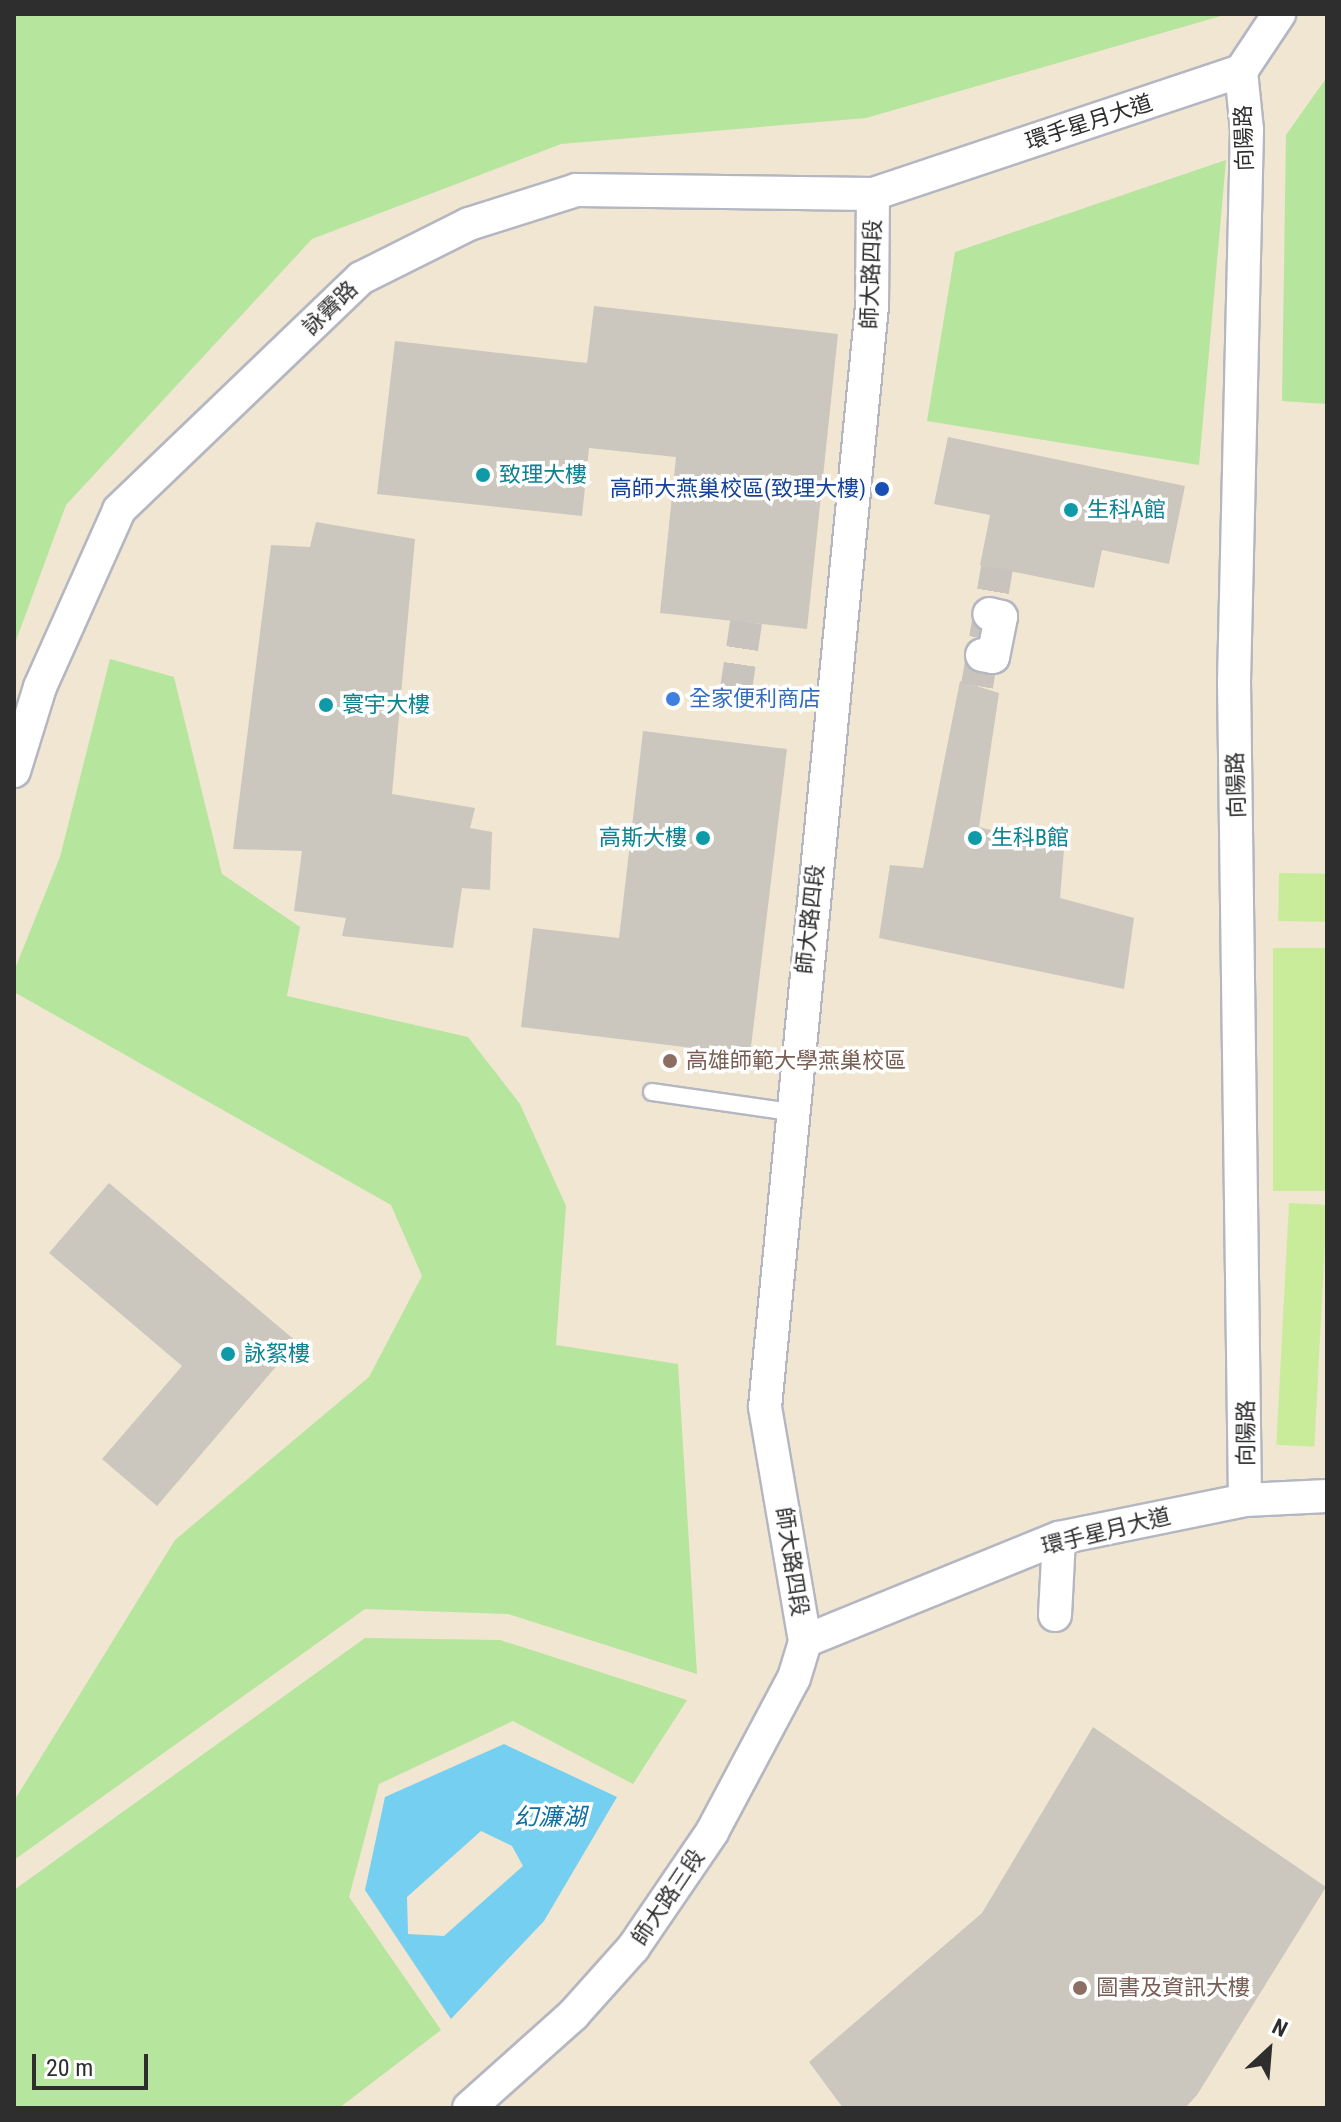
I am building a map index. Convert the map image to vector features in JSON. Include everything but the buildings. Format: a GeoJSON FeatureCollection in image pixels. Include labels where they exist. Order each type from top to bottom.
{"type":"FeatureCollection","features":[{"type":"Feature","properties":{"kind":"street"},"geometry":{"type":"LineString","coordinates":[[1241,71],[1279,14]]}},
{"type":"Feature","properties":{"kind":"street","name":"環手星月大道"},"geometry":{"type":"LineString","coordinates":[[873,194],[1241,71]]}},
{"type":"Feature","properties":{"kind":"street","name":"向陽路"},"geometry":{"type":"LineString","coordinates":[[1241,71],[1247,130],[1234,681],[1245,1500]]}},
{"type":"Feature","properties":{"kind":"street","name":"詠霽路"},"geometry":{"type":"LineString","coordinates":[[14,771],[40,687],[119,510],[361,278],[469,224],[576,190],[873,194]]}},
{"type":"Feature","properties":{"kind":"street","name":"師大路四段"},"geometry":{"type":"LineString","coordinates":[[805,1641],[765,1407],[790,1112],[872,306],[873,194]]}},
{"type":"Feature","properties":{"kind":"street"},"geometry":{"type":"LineString","coordinates":[[982,655],[993,657],[1001,617],[989,614]]}},
{"type":"Feature","properties":{"kind":"street","name":"環手星月大道"},"geometry":{"type":"LineString","coordinates":[[805,1641],[1059,1538],[1245,1500],[1327,1496]]}},
{"type":"Feature","properties":{"kind":"street"},"geometry":{"type":"LineString","coordinates":[[1055,1615],[1059,1538]]}},
{"type":"Feature","properties":{"kind":"street","name":"師大路三段"},"geometry":{"type":"LineString","coordinates":[[469,2108],[573,2015],[633,1948],[712,1832],[794,1678],[805,1641]]}},
{"type":"Feature","properties":{"kind":"lane"},"geometry":{"type":"LineString","coordinates":[[652,1092],[790,1112]]}},
{"type":"Feature","properties":{"kind":"shaded area","name":"高雄師範大學燕巢校區"},"geometry":{"type":"Polygon","coordinates":[[[14,14],[1327,14],[1327,2108],[14,2108],[14,14]]]}},
{"type":"Feature","properties":{"kind":"green space"},"geometry":{"type":"Polygon","coordinates":[[[14,14],[1228,14],[866,118],[561,144],[312,239],[66,505],[14,646],[14,14]]]}},
{"type":"Feature","properties":{"kind":"green space"},"geometry":{"type":"Polygon","coordinates":[[[1327,77],[1327,404],[1282,401],[1286,135],[1327,77]]]}},
{"type":"Feature","properties":{"kind":"green space"},"geometry":{"type":"Polygon","coordinates":[[[1226,160],[1199,465],[927,421],[955,252],[1226,160]]]}},
{"type":"Feature","properties":{"kind":"green space"},"geometry":{"type":"Polygon","coordinates":[[[110,659],[174,677],[222,874],[300,927],[287,996],[468,1037],[520,1104],[566,1206],[556,1345],[678,1364],[697,1674],[508,1614],[365,1609],[14,1860],[14,1801],[175,1540],[369,1377],[422,1276],[391,1205],[14,992],[14,971],[60,857],[110,659]]]}},
{"type":"Feature","properties":{"kind":"green space"},"geometry":{"type":"Polygon","coordinates":[[[1279,873],[1327,874],[1326,922],[1278,921],[1279,873]]]}},
{"type":"Feature","properties":{"kind":"green space"},"geometry":{"type":"Polygon","coordinates":[[[1273,948],[1327,948],[1327,1191],[1273,1191],[1273,948]]]}},
{"type":"Feature","properties":{"kind":"green space"},"geometry":{"type":"Polygon","coordinates":[[[1289,1203],[1327,1205],[1314,1447],[1276,1445],[1289,1203]]]}},
{"type":"Feature","properties":{"kind":"green space"},"geometry":{"type":"Polygon","coordinates":[[[365,1638],[500,1640],[687,1700],[633,1784],[513,1721],[379,1784],[349,1897],[441,2030],[339,2108],[14,2108],[14,1890],[365,1638]]]}},
{"type":"Feature","properties":{"kind":"water","name":"幻濂湖"},"geometry":{"type":"Polygon","coordinates":[[[504,1744],[617,1797],[544,1921],[451,2019],[365,1890],[385,1797],[504,1744]],[[481,1831],[407,1897],[408,1934],[444,1936],[523,1866],[512,1846],[481,1831]]]}},
{"type":"Feature","properties":{"kind":"tunnel"},"geometry":{"type":"LineString","coordinates":[[977,686],[997,568]]}},
{"type":"Feature","properties":{"kind":"tunnel"},"geometry":{"type":"LineString","coordinates":[[735,696],[746,622]]}},
{"type":"Feature","properties":{"kind":"place","name":"致理大樓"},"geometry":{"type":"Point","coordinates":[483,475]}},
{"type":"Feature","properties":{"kind":"place","name":"高師大燕巢校區(致理大樓)"},"geometry":{"type":"Point","coordinates":[882,489]}},
{"type":"Feature","properties":{"kind":"place","name":"生科A館"},"geometry":{"type":"Point","coordinates":[1071,510]}},
{"type":"Feature","properties":{"kind":"place","name":"全家便利商店"},"geometry":{"type":"Point","coordinates":[673,699]}},
{"type":"Feature","properties":{"kind":"place","name":"寰宇大樓"},"geometry":{"type":"Point","coordinates":[326,705]}},
{"type":"Feature","properties":{"kind":"place","name":"高斯大樓"},"geometry":{"type":"Point","coordinates":[703,838]}},
{"type":"Feature","properties":{"kind":"place","name":"生科B館"},"geometry":{"type":"Point","coordinates":[975,838]}},
{"type":"Feature","properties":{"kind":"place","name":"高雄師範大學燕巢校區"},"geometry":{"type":"Point","coordinates":[670,1061]}},
{"type":"Feature","properties":{"kind":"place","name":"詠絮樓"},"geometry":{"type":"Point","coordinates":[228,1354]}},
{"type":"Feature","properties":{"kind":"place","name":"圖書及資訊大樓"},"geometry":{"type":"Point","coordinates":[1080,1988]}}]}
